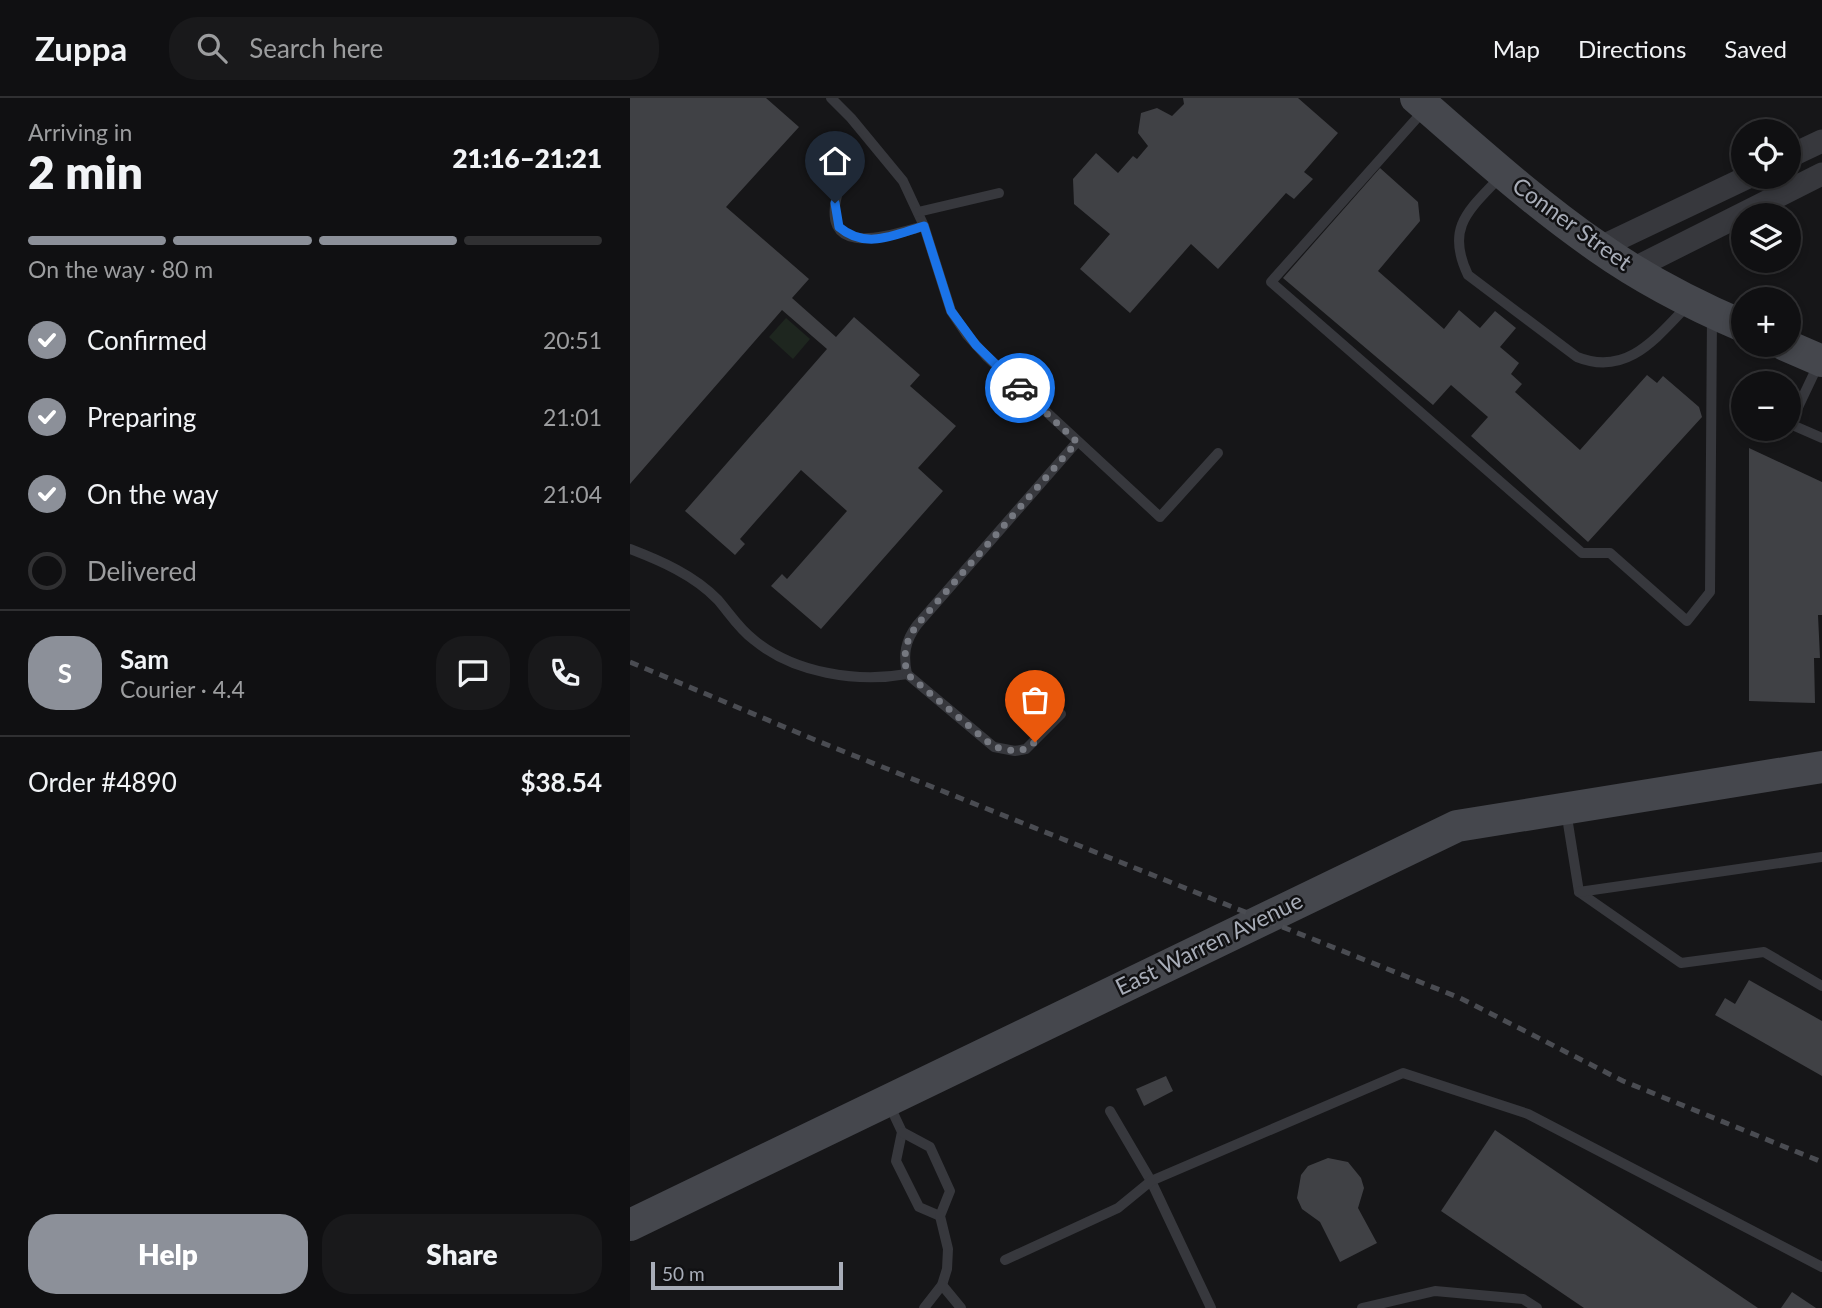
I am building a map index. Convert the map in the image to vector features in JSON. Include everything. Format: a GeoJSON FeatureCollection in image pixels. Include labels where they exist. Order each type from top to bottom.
{"type":"FeatureCollection","features":[{"type":"Feature","properties":{"kind":"main road","name":"Conner Street"},"geometry":{"type":"LineString","coordinates":[[1421,102],[1503,174],[1599,248],[1702,307],[1731,320]]}},
{"type":"Feature","properties":{"kind":"main road"},"geometry":{"type":"LineString","coordinates":[[1801,352],[1821,361]]}},
{"type":"Feature","properties":{"kind":"main road","name":"East Warren Avenue"},"geometry":{"type":"LineString","coordinates":[[630,1225],[1457,826],[1822,767]]}},
{"type":"Feature","properties":{"kind":"street"},"geometry":{"type":"LineString","coordinates":[[1801,151],[1822,141]]}},
{"type":"Feature","properties":{"kind":"street"},"geometry":{"type":"LineString","coordinates":[[1633,269],[1822,174]]}},
{"type":"Feature","properties":{"kind":"street"},"geometry":{"type":"LineString","coordinates":[[1599,248],[1731,185]]}},
{"type":"Feature","properties":{"kind":"lane"},"geometry":{"type":"LineString","coordinates":[[831,98],[903,181],[924,226],[947,300],[967,335],[1077,442],[1160,517],[1218,453]]}},
{"type":"Feature","properties":{"kind":"lane"},"geometry":{"type":"LineString","coordinates":[[1421,102],[1272,282],[1582,553],[1610,553],[1687,621],[1710,592],[1702,307]]}},
{"type":"Feature","properties":{"kind":"lane"},"geometry":{"type":"LineString","coordinates":[[1503,174],[1461,223],[1459,256],[1468,275],[1577,357],[1602,364],[1623,360],[1702,307]]}},
{"type":"Feature","properties":{"kind":"lane"},"geometry":{"type":"LineString","coordinates":[[838,192],[835,215],[839,227],[859,240],[873,241],[924,226]]}},
{"type":"Feature","properties":{"kind":"lane"},"geometry":{"type":"LineString","coordinates":[[918,212],[999,193]]}},
{"type":"Feature","properties":{"kind":"lane"},"geometry":{"type":"LineString","coordinates":[[1801,402],[1821,361]]}},
{"type":"Feature","properties":{"kind":"lane"},"geometry":{"type":"LineString","coordinates":[[1801,429],[1822,438]]}},
{"type":"Feature","properties":{"kind":"lane"},"geometry":{"type":"LineString","coordinates":[[1061,714],[1026,749],[1003,750],[994,747],[907,674],[905,652],[908,638],[917,625],[1077,442]]}},
{"type":"Feature","properties":{"kind":"lane"},"geometry":{"type":"LineString","coordinates":[[630,549],[660,560],[693,579],[717,599],[734,622],[774,654],[804,666],[854,677],[882,678],[907,674]]}},
{"type":"Feature","properties":{"kind":"lane"},"geometry":{"type":"LineString","coordinates":[[1565,808],[1579,892],[1681,962],[1764,952],[1822,986]]}},
{"type":"Feature","properties":{"kind":"lane"},"geometry":{"type":"LineString","coordinates":[[1579,892],[1822,857]]}},
{"type":"Feature","properties":{"kind":"lane"},"geometry":{"type":"LineString","coordinates":[[1005,1259],[1118,1208],[1151,1181],[1403,1073],[1528,1114],[1822,1267]]}},
{"type":"Feature","properties":{"kind":"lane"},"geometry":{"type":"LineString","coordinates":[[887,1100],[902,1132],[930,1147],[950,1191],[940,1216],[948,1249],[942,1285],[925,1308]]}},
{"type":"Feature","properties":{"kind":"lane"},"geometry":{"type":"LineString","coordinates":[[1110,1111],[1151,1181],[1211,1308]]}},
{"type":"Feature","properties":{"kind":"lane"},"geometry":{"type":"LineString","coordinates":[[902,1132],[896,1161],[919,1208],[940,1216]]}},
{"type":"Feature","properties":{"kind":"lane"},"geometry":{"type":"LineString","coordinates":[[942,1285],[961,1308]]}},
{"type":"Feature","properties":{"kind":"lane"},"geometry":{"type":"LineString","coordinates":[[1362,1308],[1400,1303],[1435,1291],[1523,1299],[1536,1308]]}},
{"type":"Feature","properties":{"kind":"shaded area"},"geometry":{"type":"Polygon","coordinates":[[[786,318],[810,339],[793,359],[769,337],[786,318]]]}},
{"type":"Feature","properties":{"kind":"building"},"geometry":{"type":"Polygon","coordinates":[[[630,98],[766,98],[799,127],[726,207],[809,279],[792,298],[836,337],[854,317],[920,375],[910,386],[956,426],[918,468],[943,491],[821,629],[771,586],[782,574],[787,579],[847,511],[801,470],[740,539],[745,544],[735,555],[685,511],[827,349],[782,310],[630,484],[630,98]]]}},
{"type":"Feature","properties":{"kind":"building"},"geometry":{"type":"Polygon","coordinates":[[[1183,98],[1298,98],[1338,133],[1304,172],[1313,179],[1294,199],[1286,193],[1218,269],[1191,244],[1130,313],[1080,269],[1110,234],[1074,204],[1073,179],[1096,153],[1118,173],[1133,156],[1137,159],[1148,146],[1138,133],[1141,113],[1157,108],[1172,116],[1184,104],[1183,98]]]}},
{"type":"Feature","properties":{"kind":"building"},"geometry":{"type":"Polygon","coordinates":[[[1380,168],[1418,202],[1420,221],[1378,271],[1444,329],[1459,310],[1480,328],[1495,311],[1516,328],[1500,347],[1519,363],[1511,374],[1522,384],[1515,392],[1580,450],[1647,375],[1657,383],[1663,376],[1699,407],[1702,417],[1588,542],[1471,436],[1488,417],[1451,385],[1433,405],[1283,278],[1380,168]]]}},
{"type":"Feature","properties":{"kind":"building"},"geometry":{"type":"Polygon","coordinates":[[[1749,448],[1822,482],[1822,615],[1818,615],[1820,658],[1814,658],[1815,703],[1749,701],[1749,448]]]}},
{"type":"Feature","properties":{"kind":"building"},"geometry":{"type":"Polygon","coordinates":[[[1749,980],[1822,1021],[1822,1076],[1715,1015],[1725,998],[1735,1004],[1749,980]]]}},
{"type":"Feature","properties":{"kind":"building"},"geometry":{"type":"Polygon","coordinates":[[[1166,1076],[1173,1091],[1144,1106],[1136,1089],[1166,1076]]]}},
{"type":"Feature","properties":{"kind":"building"},"geometry":{"type":"Polygon","coordinates":[[[1495,1130],[1758,1308],[1584,1308],[1441,1211],[1495,1130]]]}},
{"type":"Feature","properties":{"kind":"building"},"geometry":{"type":"Polygon","coordinates":[[[1328,1158],[1348,1162],[1361,1178],[1364,1188],[1358,1208],[1377,1243],[1340,1262],[1320,1222],[1302,1209],[1297,1198],[1301,1175],[1308,1166],[1328,1158]]]}},
{"type":"Feature","properties":{"kind":"building"},"geometry":{"type":"Polygon","coordinates":[[[1792,1292],[1816,1308],[1781,1308],[1792,1292]]]}},
{"type":"Feature","properties":{"kind":"railway"},"geometry":{"type":"LineString","coordinates":[[630,662],[820,742],[1460,998],[1623,1081],[1822,1162]]}},
{"type":"Feature","properties":{"kind":"way so far"},"geometry":{"type":"LineString","coordinates":[[1020,388],[1077,442],[917,625],[908,638],[905,662],[907,674],[994,747],[1015,751],[1026,749],[1035,742]]}},
{"type":"Feature","properties":{"kind":"route"},"geometry":{"type":"LineString","coordinates":[[835,203],[839,227],[859,240],[873,241],[924,226],[951,311],[967,335],[1020,388]]}}]}
